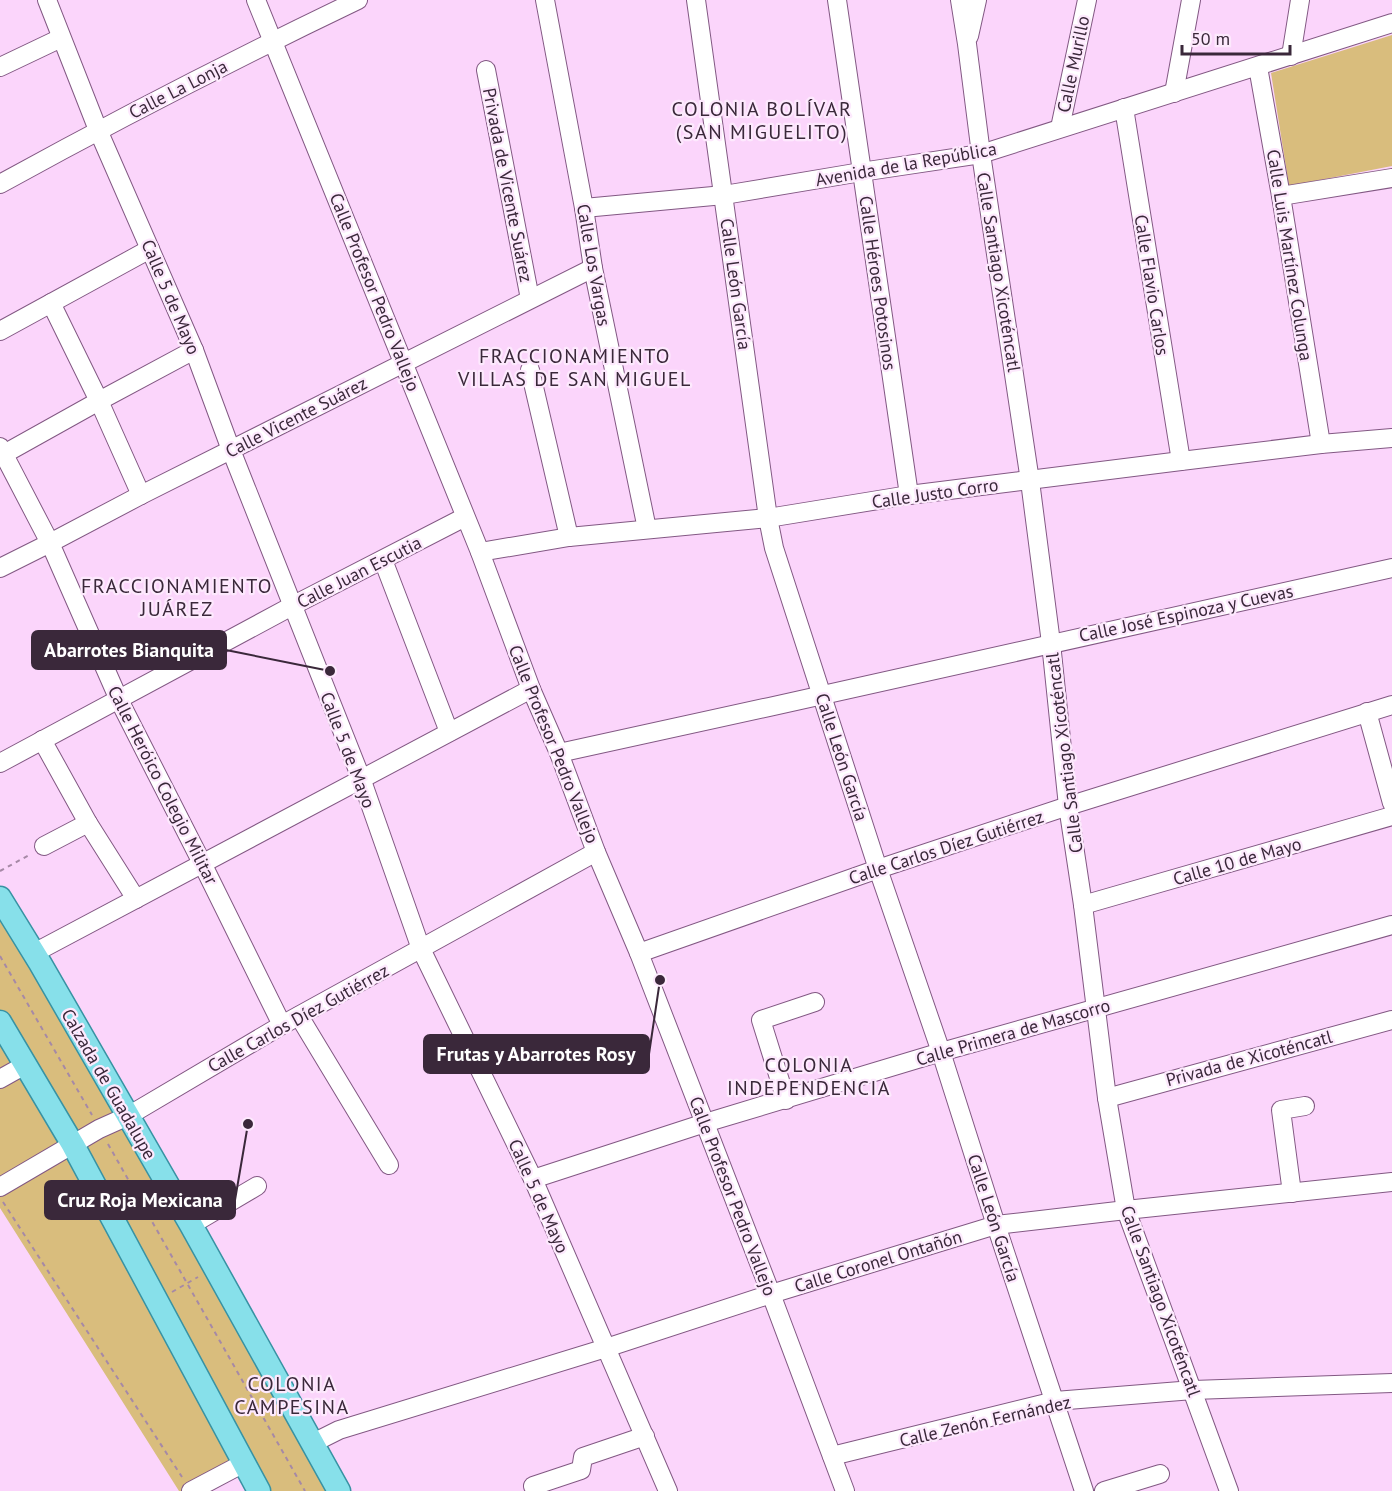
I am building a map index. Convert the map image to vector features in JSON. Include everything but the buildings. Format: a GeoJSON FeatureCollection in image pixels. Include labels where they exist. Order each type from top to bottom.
{"type":"FeatureCollection","features":[{"type":"Feature","properties":{"kind":"main road","name":"Calzada de Guadalupe"},"geometry":{"type":"LineString","coordinates":[[0,898],[191,1225],[339,1491]]}},
{"type":"Feature","properties":{"kind":"main road"},"geometry":{"type":"LineString","coordinates":[[0,1022],[73,1145],[259,1491]]}},
{"type":"Feature","properties":{"kind":"street","name":"Calle 5 de Mayo"},"geometry":{"type":"LineString","coordinates":[[46,0],[98,130],[194,350],[231,450],[361,778],[420,950],[533,1179],[668,1491]]}},
{"type":"Feature","properties":{"kind":"street","name":"Calle Profesor Pedro Vallejo"},"geometry":{"type":"LineString","coordinates":[[256,0],[404,362],[480,552],[531,689],[639,953],[845,1491]]}},
{"type":"Feature","properties":{"kind":"street","name":"Calle La Lonja"},"geometry":{"type":"LineString","coordinates":[[0,184],[98,130],[358,0]]}},
{"type":"Feature","properties":{"kind":"street","name":"Calle Los Vargas"},"geometry":{"type":"LineString","coordinates":[[545,0],[593,268],[647,529]]}},
{"type":"Feature","properties":{"kind":"street","name":"Calle León García"},"geometry":{"type":"LineString","coordinates":[[696,0],[774,548],[1084,1491]]}},
{"type":"Feature","properties":{"kind":"street","name":"Calle Héroes Potosinos"},"geometry":{"type":"LineString","coordinates":[[837,0],[909,495]]}},
{"type":"Feature","properties":{"kind":"street","name":"Calle Santiago Xicoténcatl"},"geometry":{"type":"LineString","coordinates":[[960,0],[1030,481],[1051,643],[1068,806],[1107,1098],[1126,1210],[1229,1491]]}},
{"type":"Feature","properties":{"kind":"street"},"geometry":{"type":"LineString","coordinates":[[967,45],[977,0]]}},
{"type":"Feature","properties":{"kind":"street","name":"Calle Murillo"},"geometry":{"type":"LineString","coordinates":[[1060,128],[1087,0]]}},
{"type":"Feature","properties":{"kind":"street"},"geometry":{"type":"LineString","coordinates":[[1174,93],[1191,0]]}},
{"type":"Feature","properties":{"kind":"street"},"geometry":{"type":"LineString","coordinates":[[1291,56],[1300,0]]}},
{"type":"Feature","properties":{"kind":"street","name":"Avenida de la República"},"geometry":{"type":"LineString","coordinates":[[584,208],[724,195],[981,154],[1392,23]]}},
{"type":"Feature","properties":{"kind":"street"},"geometry":{"type":"LineString","coordinates":[[0,67],[61,38]]}},
{"type":"Feature","properties":{"kind":"street","name":"Calle Luis Martínez Colunga"},"geometry":{"type":"LineString","coordinates":[[1258,67],[1321,444]]}},
{"type":"Feature","properties":{"kind":"street","name":"Privada de Vicente Suárez"},"geometry":{"type":"LineString","coordinates":[[486,70],[530,299]]}},
{"type":"Feature","properties":{"kind":"street","name":"Calle Flavio Carlos"},"geometry":{"type":"LineString","coordinates":[[1124,108],[1181,461]]}},
{"type":"Feature","properties":{"kind":"street"},"geometry":{"type":"LineString","coordinates":[[1281,196],[1392,178]]}},
{"type":"Feature","properties":{"kind":"street"},"geometry":{"type":"LineString","coordinates":[[0,331],[150,249]]}},
{"type":"Feature","properties":{"kind":"street","name":"Calle Vicente Suárez"},"geometry":{"type":"LineString","coordinates":[[0,568],[593,268]]}},
{"type":"Feature","properties":{"kind":"street"},"geometry":{"type":"LineString","coordinates":[[51,303],[99,401],[141,495]]}},
{"type":"Feature","properties":{"kind":"street"},"geometry":{"type":"LineString","coordinates":[[2,451],[194,350]]}},
{"type":"Feature","properties":{"kind":"street"},"geometry":{"type":"LineString","coordinates":[[530,370],[569,537]]}},
{"type":"Feature","properties":{"kind":"street","name":"Calle Justo Corro"},"geometry":{"type":"LineString","coordinates":[[480,552],[569,537],[768,518],[909,495],[1321,444],[1392,438]]}},
{"type":"Feature","properties":{"kind":"street","name":"Calle Heróico Colegio Militar"},"geometry":{"type":"LineString","coordinates":[[2,451],[50,543],[119,700],[282,1025]]}},
{"type":"Feature","properties":{"kind":"street","name":"Calle Juan Escutia"},"geometry":{"type":"LineString","coordinates":[[0,763],[292,606],[465,517]]}},
{"type":"Feature","properties":{"kind":"street"},"geometry":{"type":"LineString","coordinates":[[383,560],[449,732]]}},
{"type":"Feature","properties":{"kind":"street","name":"Calle José Espinoza y Cuevas"},"geometry":{"type":"LineString","coordinates":[[559,753],[1392,568]]}},
{"type":"Feature","properties":{"kind":"street"},"geometry":{"type":"LineString","coordinates":[[34,953],[531,689]]}},
{"type":"Feature","properties":{"kind":"street","name":"Calle Carlos Díez Gutiérrez"},"geometry":{"type":"LineString","coordinates":[[639,953],[878,869],[1068,806],[1392,705]]}},
{"type":"Feature","properties":{"kind":"street"},"geometry":{"type":"LineString","coordinates":[[1367,712],[1392,803]]}},
{"type":"Feature","properties":{"kind":"street"},"geometry":{"type":"LineString","coordinates":[[42,740],[88,823],[136,899]]}},
{"type":"Feature","properties":{"kind":"street","name":"Calle 10 de Mayo"},"geometry":{"type":"LineString","coordinates":[[1083,905],[1392,816]]}},
{"type":"Feature","properties":{"kind":"street"},"geometry":{"type":"LineString","coordinates":[[44,846],[88,823]]}},
{"type":"Feature","properties":{"kind":"street","name":"Calle Carlos Díez Gutiérrez"},"geometry":{"type":"LineString","coordinates":[[0,1187],[99,1129],[128,1116],[282,1025],[596,852]]}},
{"type":"Feature","properties":{"kind":"street","name":"Calle Primera de Mascorro"},"geometry":{"type":"LineString","coordinates":[[533,1179],[941,1052],[1392,925]]}},
{"type":"Feature","properties":{"kind":"street"},"geometry":{"type":"LineString","coordinates":[[786,1100],[761,1020],[815,1002]]}},
{"type":"Feature","properties":{"kind":"street"},"geometry":{"type":"LineString","coordinates":[[299,1016],[389,1165]]}},
{"type":"Feature","properties":{"kind":"street","name":"Privada de Xicoténcatl"},"geometry":{"type":"LineString","coordinates":[[1107,1098],[1392,1020]]}},
{"type":"Feature","properties":{"kind":"street"},"geometry":{"type":"LineString","coordinates":[[0,1079],[25,1065]]}},
{"type":"Feature","properties":{"kind":"street"},"geometry":{"type":"LineString","coordinates":[[1292,1192],[1281,1110],[1305,1106]]}},
{"type":"Feature","properties":{"kind":"street","name":"Calle Coronel Ontañón"},"geometry":{"type":"LineString","coordinates":[[313,1443],[339,1430],[996,1225],[1392,1182]]}},
{"type":"Feature","properties":{"kind":"street"},"geometry":{"type":"LineString","coordinates":[[191,1225],[257,1186]]}},
{"type":"Feature","properties":{"kind":"street","name":"Calle Zenón Fernández"},"geometry":{"type":"LineString","coordinates":[[832,1456],[1055,1401],[1193,1390],[1392,1383]]}},
{"type":"Feature","properties":{"kind":"street"},"geometry":{"type":"LineString","coordinates":[[533,1486],[581,1470],[583,1457],[645,1436]]}},
{"type":"Feature","properties":{"kind":"street"},"geometry":{"type":"LineString","coordinates":[[191,1491],[244,1463]]}},
{"type":"Feature","properties":{"kind":"street"},"geometry":{"type":"LineString","coordinates":[[1104,1491],[1127,1488],[1160,1474]]}},
{"type":"Feature","properties":{"kind":"path"},"geometry":{"type":"LineString","coordinates":[[0,871],[44,846]]}},
{"type":"Feature","properties":{"kind":"path","name":"Calzada de Guadalupe"},"geometry":{"type":"LineString","coordinates":[[0,956],[305,1491]]}},
{"type":"Feature","properties":{"kind":"path"},"geometry":{"type":"LineString","coordinates":[[0,1197],[191,1491]]}},
{"type":"Feature","properties":{"kind":"path"},"geometry":{"type":"LineString","coordinates":[[156,1301],[214,1268]]}},
{"type":"Feature","properties":{"kind":"shaded area"},"geometry":{"type":"Polygon","coordinates":[[[1392,35],[1392,166],[1289,186],[1271,73],[1392,35]]]}},
{"type":"Feature","properties":{"kind":"shaded area"},"geometry":{"type":"Polygon","coordinates":[[[0,911],[116,1113],[326,1491],[264,1491],[244,1463],[191,1491],[179,1491],[0,1208],[0,911]]]}},
{"type":"Feature","properties":{"kind":"place","name":"Abarrotes Bianquita"},"geometry":{"type":"Point","coordinates":[330,671]}},
{"type":"Feature","properties":{"kind":"place","name":"Frutas y Abarrotes Rosy"},"geometry":{"type":"Point","coordinates":[660,980]}},
{"type":"Feature","properties":{"kind":"place","name":"Cruz Roja Mexicana"},"geometry":{"type":"Point","coordinates":[248,1124]}},
{"type":"Feature","properties":{"kind":"district","name":"COLONIA BOLÍVAR (SAN MIGUELITO)"},"geometry":{"type":"Point","coordinates":[762,120]}},
{"type":"Feature","properties":{"kind":"district","name":"FRACCIONAMIENTO VILLAS DE SAN MIGUEL"},"geometry":{"type":"Point","coordinates":[575,368]}},
{"type":"Feature","properties":{"kind":"district","name":"FRACCIONAMIENTO JUÁREZ"},"geometry":{"type":"Point","coordinates":[177,598]}},
{"type":"Feature","properties":{"kind":"district","name":"COLONIA INDEPENDENCIA"},"geometry":{"type":"Point","coordinates":[809,1076]}},
{"type":"Feature","properties":{"kind":"district","name":"COLONIA CAMPESINA"},"geometry":{"type":"Point","coordinates":[292,1396]}}]}
